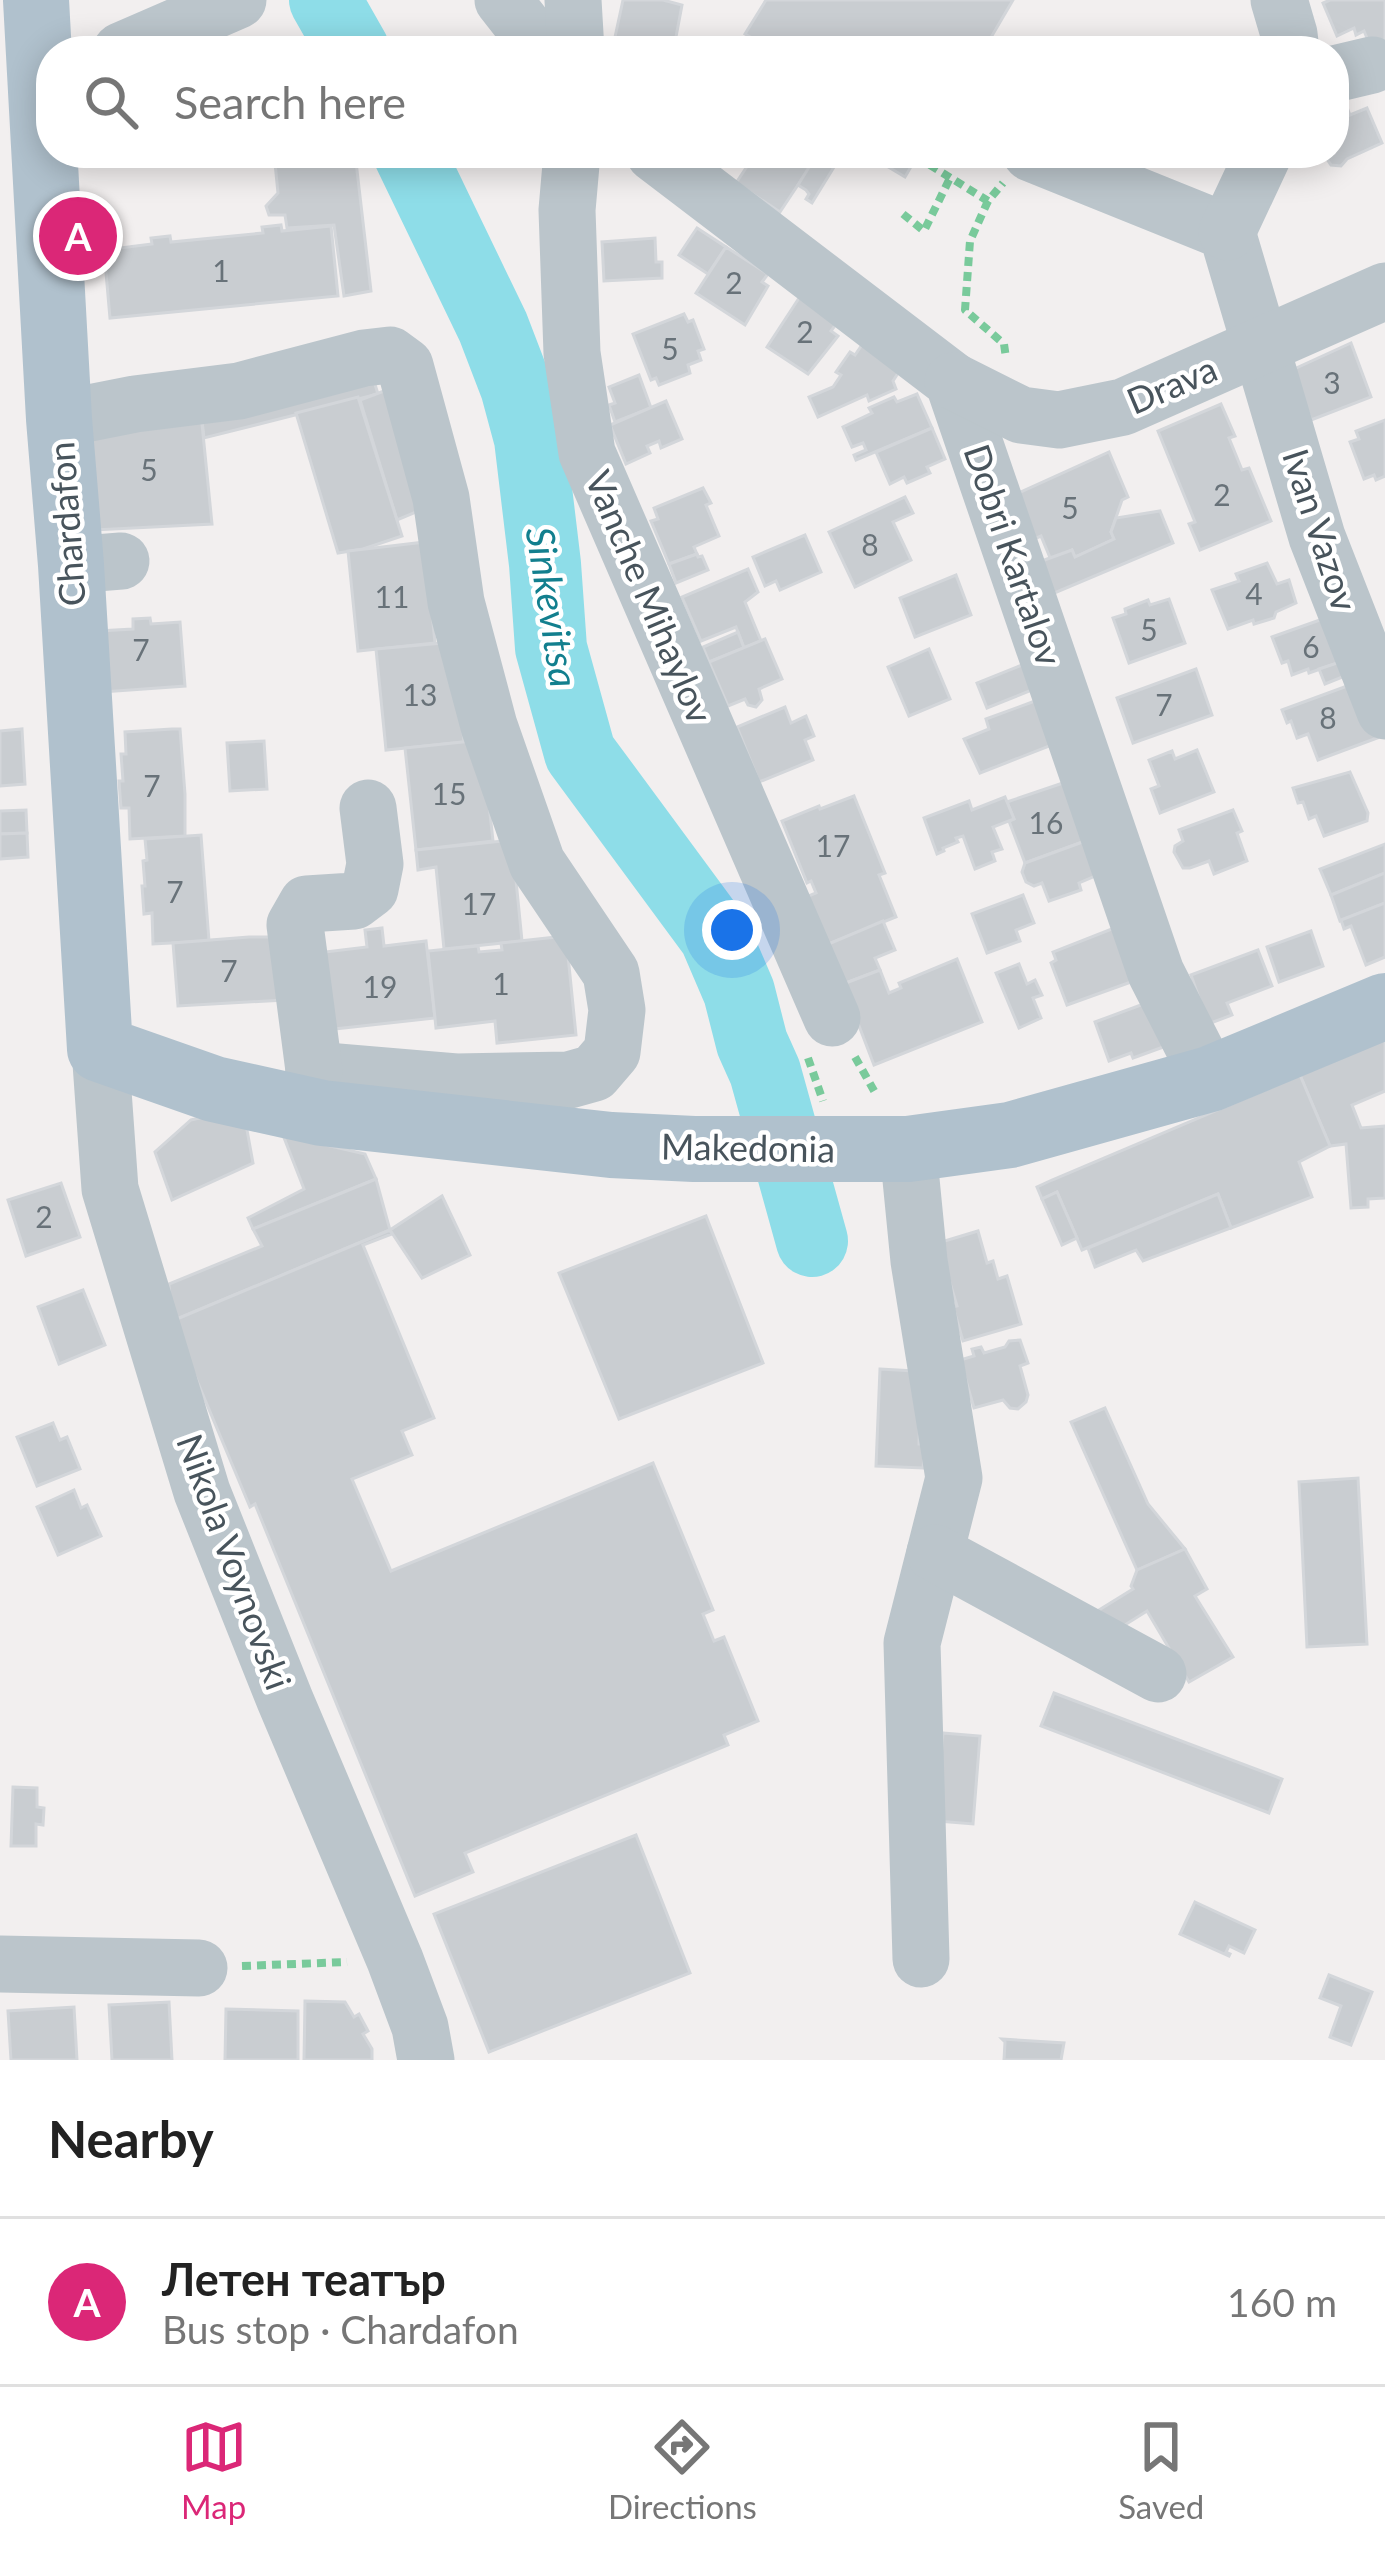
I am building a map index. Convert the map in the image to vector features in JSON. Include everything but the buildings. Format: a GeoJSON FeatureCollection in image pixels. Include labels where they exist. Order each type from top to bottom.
{"type":"FeatureCollection","features":[{"type":"Feature","properties":{"kind":"main road","name":"Chardafon"},"geometry":{"type":"LineString","coordinates":[[36,0],[40,36]]}},
{"type":"Feature","properties":{"kind":"main road","name":"Chardafon"},"geometry":{"type":"LineString","coordinates":[[49,168],[59,419],[96,563],[100,1049]]}},
{"type":"Feature","properties":{"kind":"main road","name":"Makedonia"},"geometry":{"type":"LineString","coordinates":[[100,1049],[214,1089],[318,1092],[611,1145],[694,1149],[867,1137],[1010,1136],[1210,1079],[1385,1006]]}},
{"type":"Feature","properties":{"kind":"street"},"geometry":{"type":"LineString","coordinates":[[155,36],[238,0]]}},
{"type":"Feature","properties":{"kind":"street"},"geometry":{"type":"LineString","coordinates":[[503,0],[531,36]]}},
{"type":"Feature","properties":{"kind":"street"},"geometry":{"type":"LineString","coordinates":[[573,0],[575,36]]}},
{"type":"Feature","properties":{"kind":"street"},"geometry":{"type":"LineString","coordinates":[[1279,0],[1288,36]]}},
{"type":"Feature","properties":{"kind":"street","name":"Vanche Mihaylov"},"geometry":{"type":"LineString","coordinates":[[571,168],[567,210],[572,353],[587,453],[818,1031]]}},
{"type":"Feature","properties":{"kind":"street"},"geometry":{"type":"LineString","coordinates":[[683,168],[953,381]]}},
{"type":"Feature","properties":{"kind":"street"},"geometry":{"type":"LineString","coordinates":[[1068,168],[1227,232],[1257,168]]}},
{"type":"Feature","properties":{"kind":"street","name":"Ivan Vazov"},"geometry":{"type":"LineString","coordinates":[[1227,232],[1317,537],[1385,711]]}},
{"type":"Feature","properties":{"kind":"street","name":"Drava"},"geometry":{"type":"LineString","coordinates":[[953,381],[1015,413],[1059,420],[1123,407],[1385,291]]}},
{"type":"Feature","properties":{"kind":"street"},"geometry":{"type":"LineString","coordinates":[[59,419],[239,391],[364,358],[391,355],[405,366],[441,498],[456,602],[489,726],[537,863],[611,973],[617,1010],[613,1052],[594,1073],[569,1080],[318,1092],[295,925],[307,904],[354,901],[370,889],[375,864],[368,808]]}},
{"type":"Feature","properties":{"kind":"street","name":"Dobri Kartalov"},"geometry":{"type":"LineString","coordinates":[[953,381],[1156,973],[1210,1079]]}},
{"type":"Feature","properties":{"kind":"street","name":"Nikola Voynovski"},"geometry":{"type":"LineString","coordinates":[[100,1049],[110,1190],[202,1492],[395,1960],[420,2027],[426,2060]]}},
{"type":"Feature","properties":{"kind":"street"},"geometry":{"type":"LineString","coordinates":[[867,1137],[920,1261],[954,1478],[912,1643],[921,1959]]}},
{"type":"Feature","properties":{"kind":"street"},"geometry":{"type":"LineString","coordinates":[[935,1553],[1158,1674]]}},
{"type":"Feature","properties":{"kind":"street"},"geometry":{"type":"LineString","coordinates":[[0,1964],[199,1968]]}},
{"type":"Feature","properties":{"kind":"path"},"geometry":{"type":"LineString","coordinates":[[934,168],[963,185]]}},
{"type":"Feature","properties":{"kind":"path"},"geometry":{"type":"LineString","coordinates":[[903,214],[924,231],[950,178]]}},
{"type":"Feature","properties":{"kind":"path"},"geometry":{"type":"LineString","coordinates":[[988,201],[970,241],[964,310],[1004,344],[1015,413]]}},
{"type":"Feature","properties":{"kind":"path"},"geometry":{"type":"LineString","coordinates":[[818,1031],[867,1137]]}},
{"type":"Feature","properties":{"kind":"path"},"geometry":{"type":"LineString","coordinates":[[818,1031],[867,1137]]}},
{"type":"Feature","properties":{"kind":"path"},"geometry":{"type":"LineString","coordinates":[[199,1968],[395,1960]]}},
{"type":"Feature","properties":{"kind":"waterway","name":"Sinkevitsa"},"geometry":{"type":"LineString","coordinates":[[325,0],[345,36]]}},
{"type":"Feature","properties":{"kind":"waterway","name":"Sinkevitsa"},"geometry":{"type":"LineString","coordinates":[[416,168],[493,327],[516,387],[530,439],[551,648],[580,753],[715,936],[765,1072],[812,1241]]}},
{"type":"Feature","properties":{"kind":"place","name":"Летен театър"},"geometry":{"type":"Point","coordinates":[78,236]}}]}
